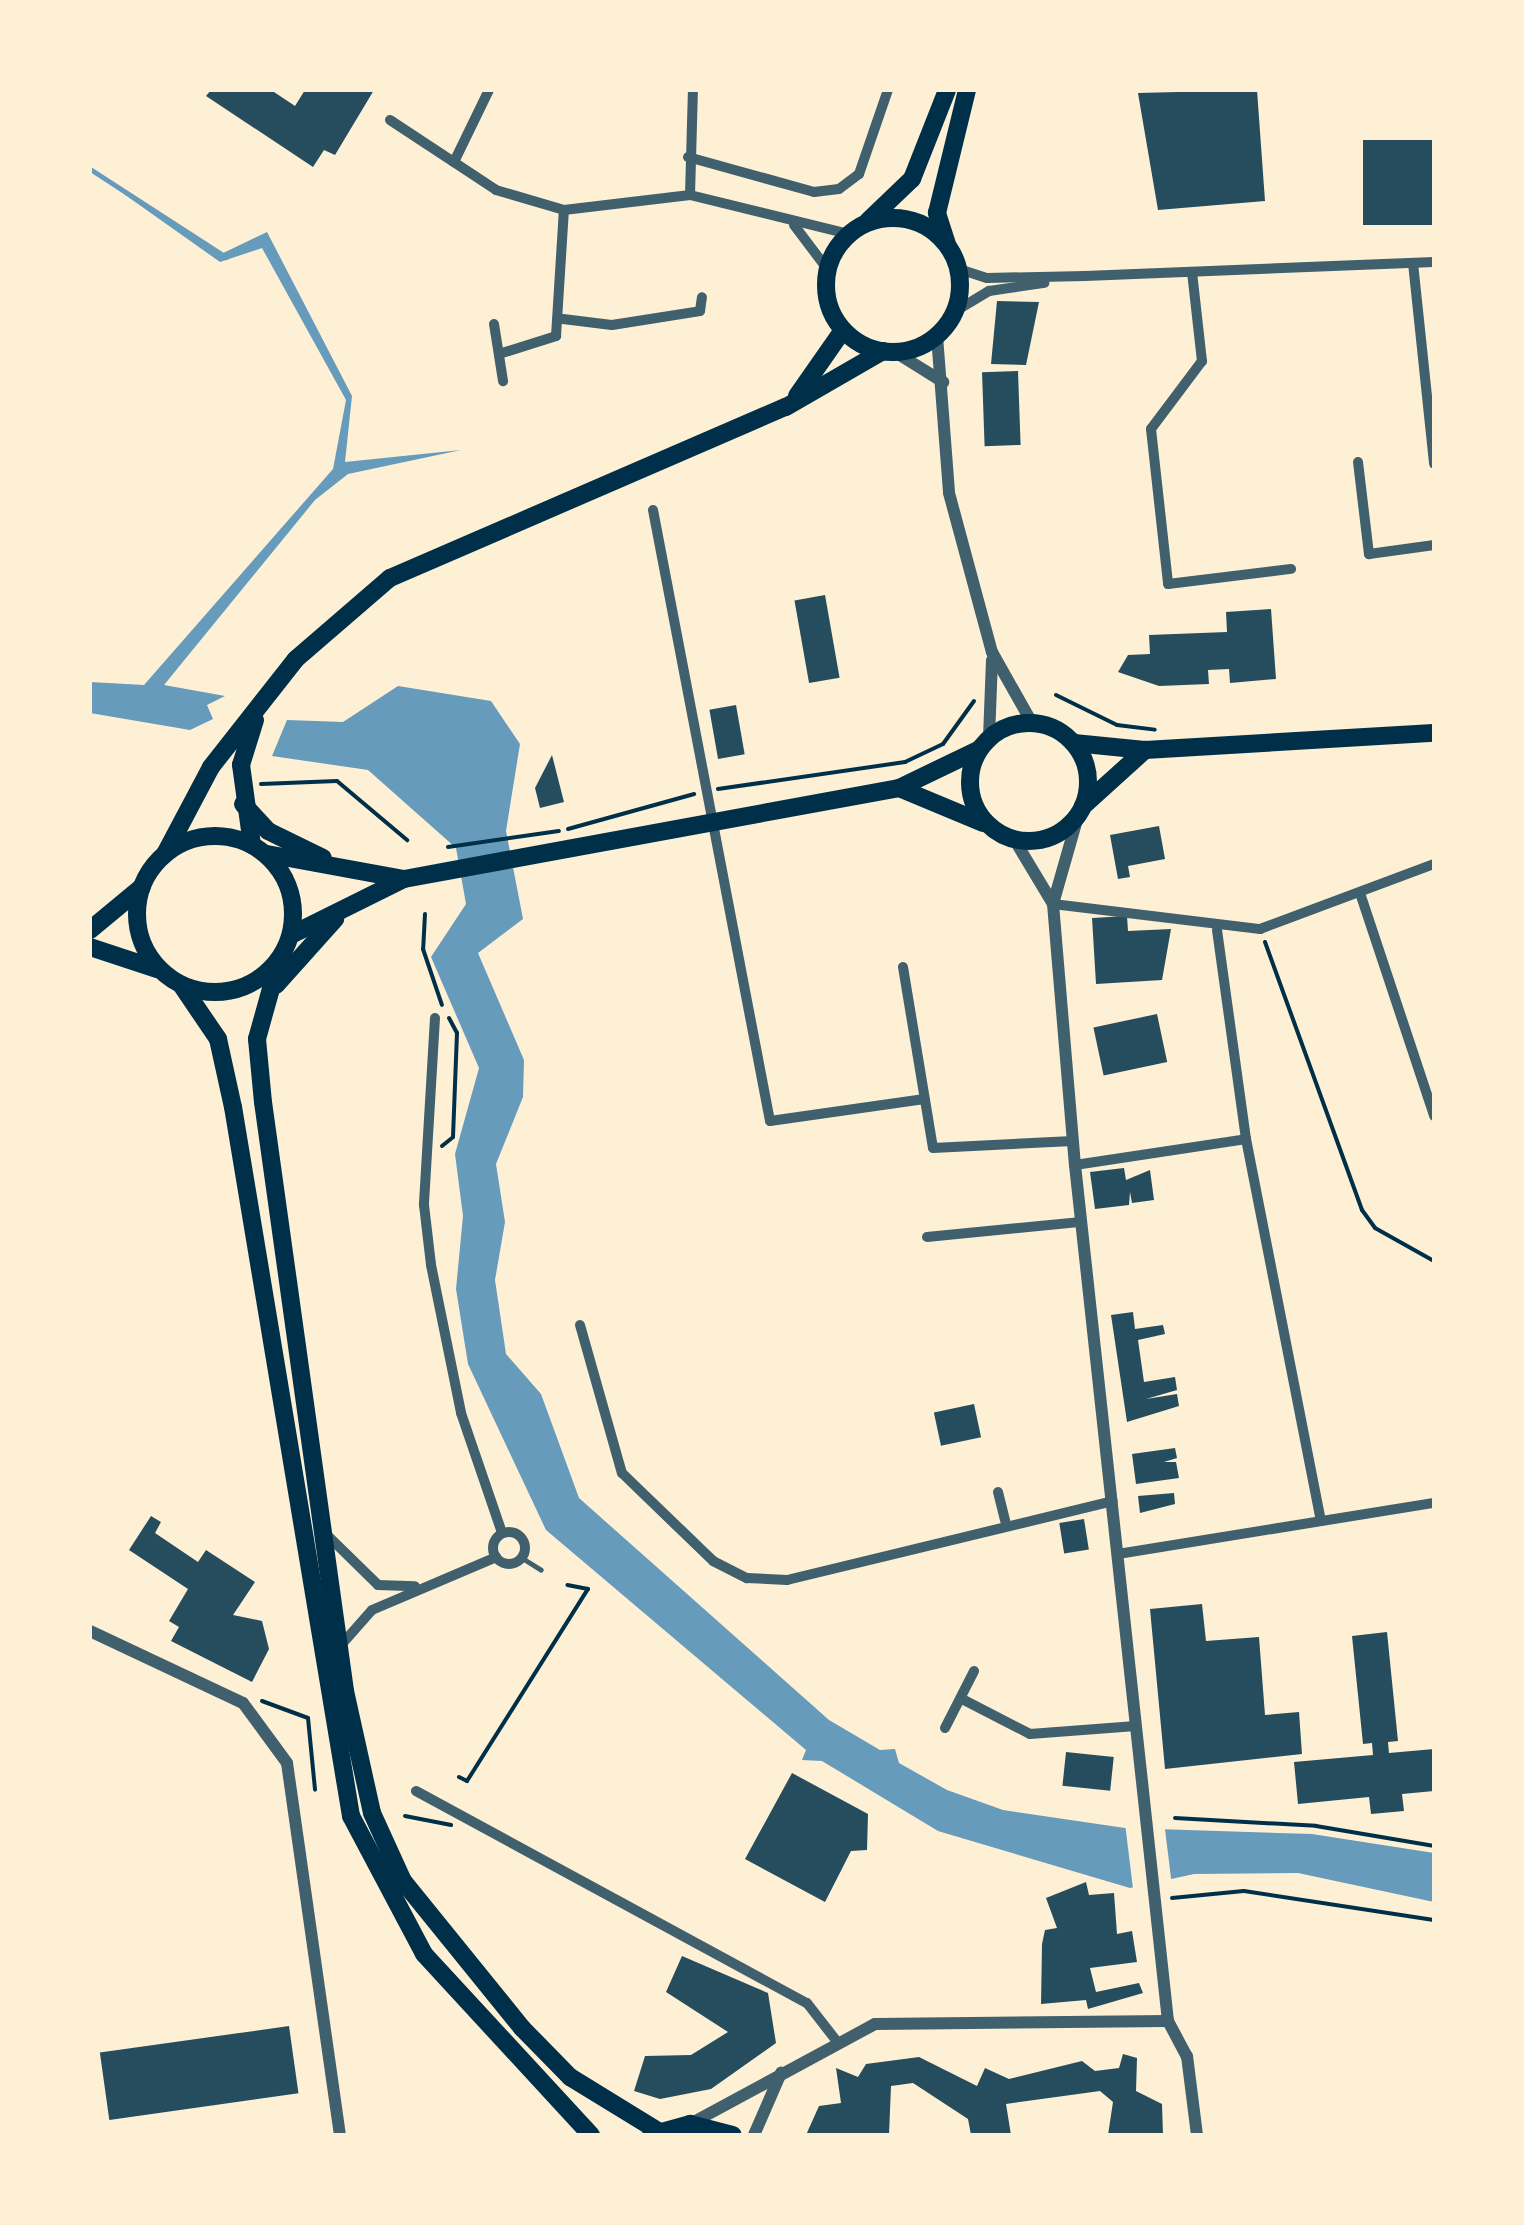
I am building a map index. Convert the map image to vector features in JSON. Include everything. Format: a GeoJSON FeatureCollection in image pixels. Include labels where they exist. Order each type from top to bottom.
{"type":"FeatureCollection","features":[{"type":"Feature","properties":{"kind":"main road"},"geometry":{"type":"LineString","coordinates":[[889,352],[843,330],[827,298],[828,270],[857,229],[912,180],[947,90]]}},
{"type":"Feature","properties":{"kind":"main road"},"geometry":{"type":"LineString","coordinates":[[90,930],[142,887],[165,854],[211,767],[296,658],[390,578],[786,407],[889,352],[937,336],[954,312],[958,268],[937,213],[967,90]]}},
{"type":"Feature","properties":{"kind":"main road"},"geometry":{"type":"LineString","coordinates":[[857,229],[912,221],[947,245]]}},
{"type":"Feature","properties":{"kind":"main road"},"geometry":{"type":"LineString","coordinates":[[786,407],[843,330]]}},
{"type":"Feature","properties":{"kind":"main road"},"geometry":{"type":"LineString","coordinates":[[258,710],[241,799],[259,849],[290,890],[291,935],[278,960],[257,1039],[263,1102],[342,1644],[372,1813],[403,1881],[570,2077],[655,2133],[690,2124],[733,2135]]}},
{"type":"Feature","properties":{"kind":"main road"},"geometry":{"type":"LineString","coordinates":[[291,935],[404,879],[450,869],[513,847],[716,821],[900,788],[1032,723],[1074,743],[1146,750],[1434,733]]}},
{"type":"Feature","properties":{"kind":"main road"},"geometry":{"type":"LineString","coordinates":[[1074,743],[1088,777],[1080,811]]}},
{"type":"Feature","properties":{"kind":"main road"},"geometry":{"type":"LineString","coordinates":[[983,744],[970,792],[992,828]]}},
{"type":"Feature","properties":{"kind":"main road"},"geometry":{"type":"LineString","coordinates":[[900,788],[1014,840],[1048,838],[1146,750]]}},
{"type":"Feature","properties":{"kind":"main road"},"geometry":{"type":"LineString","coordinates":[[241,799],[268,830],[345,867]]}},
{"type":"Feature","properties":{"kind":"main road"},"geometry":{"type":"LineString","coordinates":[[165,854],[212,836],[404,879]]}},
{"type":"Feature","properties":{"kind":"main road"},"geometry":{"type":"LineString","coordinates":[[142,887],[138,928],[156,969]]}},
{"type":"Feature","properties":{"kind":"main road"},"geometry":{"type":"LineString","coordinates":[[268,998],[354,902]]}},
{"type":"Feature","properties":{"kind":"main road"},"geometry":{"type":"LineString","coordinates":[[90,947],[156,969],[182,986],[218,1040],[233,1107],[352,1816],[424,1954],[591,2135]]}},
{"type":"Feature","properties":{"kind":"main road"},"geometry":{"type":"LineString","coordinates":[[182,986],[238,989],[278,960]]}},
{"type":"Feature","properties":{"kind":"street"},"geometry":{"type":"LineString","coordinates":[[454,162],[489,90]]}},
{"type":"Feature","properties":{"kind":"street"},"geometry":{"type":"LineString","coordinates":[[690,196],[688,157],[694,90]]}},
{"type":"Feature","properties":{"kind":"street"},"geometry":{"type":"LineString","coordinates":[[688,157],[814,192],[839,189],[858,174],[888,90]]}},
{"type":"Feature","properties":{"kind":"street"},"geometry":{"type":"LineString","coordinates":[[390,120],[496,190],[564,210],[690,196],[761,206],[794,224],[857,229]]}},
{"type":"Feature","properties":{"kind":"street"},"geometry":{"type":"LineString","coordinates":[[499,354],[543,347],[564,319],[556,264],[564,210]]}},
{"type":"Feature","properties":{"kind":"street"},"geometry":{"type":"LineString","coordinates":[[794,224],[828,270]]}},
{"type":"Feature","properties":{"kind":"street"},"geometry":{"type":"LineString","coordinates":[[1412,262],[1434,464]]}},
{"type":"Feature","properties":{"kind":"street"},"geometry":{"type":"LineString","coordinates":[[958,268],[987,278],[1434,262]]}},
{"type":"Feature","properties":{"kind":"street"},"geometry":{"type":"LineString","coordinates":[[1192,272],[1202,361],[1151,429],[1168,584],[1292,569]]}},
{"type":"Feature","properties":{"kind":"street"},"geometry":{"type":"LineString","coordinates":[[954,312],[989,291],[1084,276]]}},
{"type":"Feature","properties":{"kind":"street"},"geometry":{"type":"LineString","coordinates":[[564,319],[612,325],[700,311],[702,297]]}},
{"type":"Feature","properties":{"kind":"street"},"geometry":{"type":"LineString","coordinates":[[494,324],[503,381]]}},
{"type":"Feature","properties":{"kind":"street"},"geometry":{"type":"LineString","coordinates":[[937,336],[949,493],[992,652],[1032,723]]}},
{"type":"Feature","properties":{"kind":"street"},"geometry":{"type":"LineString","coordinates":[[889,352],[943,382]]}},
{"type":"Feature","properties":{"kind":"street"},"geometry":{"type":"LineString","coordinates":[[1358,462],[1368,554],[1434,545]]}},
{"type":"Feature","properties":{"kind":"street"},"geometry":{"type":"LineString","coordinates":[[652,510],[706,790],[716,821],[770,1121],[924,1099]]}},
{"type":"Feature","properties":{"kind":"street"},"geometry":{"type":"LineString","coordinates":[[983,744],[992,694],[992,652]]}},
{"type":"Feature","properties":{"kind":"street"},"geometry":{"type":"LineString","coordinates":[[1080,811],[1054,904],[1075,1165],[1168,2021],[1187,2056],[1198,2135]]}},
{"type":"Feature","properties":{"kind":"street"},"geometry":{"type":"LineString","coordinates":[[1014,840],[1054,904]]}},
{"type":"Feature","properties":{"kind":"street"},"geometry":{"type":"LineString","coordinates":[[1054,904],[1084,901],[1217,930],[1260,929],[1434,864]]}},
{"type":"Feature","properties":{"kind":"street"},"geometry":{"type":"LineString","coordinates":[[1360,894],[1434,1116]]}},
{"type":"Feature","properties":{"kind":"street"},"geometry":{"type":"LineString","coordinates":[[1217,930],[1246,1139],[1320,1520]]}},
{"type":"Feature","properties":{"kind":"street"},"geometry":{"type":"LineString","coordinates":[[903,966],[933,1148],[1074,1141]]}},
{"type":"Feature","properties":{"kind":"street"},"geometry":{"type":"LineString","coordinates":[[435,1018],[424,1205],[431,1266],[460,1413],[502,1533],[493,1558]]}},
{"type":"Feature","properties":{"kind":"street"},"geometry":{"type":"LineString","coordinates":[[1075,1165],[1246,1139]]}},
{"type":"Feature","properties":{"kind":"street"},"geometry":{"type":"LineString","coordinates":[[928,1237],[1081,1222]]}},
{"type":"Feature","properties":{"kind":"street"},"geometry":{"type":"LineString","coordinates":[[580,1325],[622,1473],[729,1572],[788,1580],[1005,1521],[1113,1501]]}},
{"type":"Feature","properties":{"kind":"street"},"geometry":{"type":"LineString","coordinates":[[998,1492],[1005,1521]]}},
{"type":"Feature","properties":{"kind":"street"},"geometry":{"type":"LineString","coordinates":[[1118,1554],[1434,1503]]}},
{"type":"Feature","properties":{"kind":"street"},"geometry":{"type":"LineString","coordinates":[[342,1644],[372,1610],[493,1558],[522,1558],[522,1538],[502,1533]]}},
{"type":"Feature","properties":{"kind":"street"},"geometry":{"type":"LineString","coordinates":[[327,1535],[378,1585],[431,1584]]}},
{"type":"Feature","properties":{"kind":"street"},"geometry":{"type":"LineString","coordinates":[[90,1631],[242,1703],[287,1764],[340,2135]]}},
{"type":"Feature","properties":{"kind":"street"},"geometry":{"type":"LineString","coordinates":[[945,1728],[974,1671]]}},
{"type":"Feature","properties":{"kind":"street"},"geometry":{"type":"LineString","coordinates":[[962,1700],[1030,1734],[1136,1726]]}},
{"type":"Feature","properties":{"kind":"street"},"geometry":{"type":"LineString","coordinates":[[416,1791],[808,2002],[835,2039]]}},
{"type":"Feature","properties":{"kind":"street"},"geometry":{"type":"LineString","coordinates":[[690,2124],[835,2039],[894,2020],[1124,2029],[1168,2021]]}},
{"type":"Feature","properties":{"kind":"street"},"geometry":{"type":"LineString","coordinates":[[754,2135],[782,2070]]}},
{"type":"Feature","properties":{"kind":"lane"},"geometry":{"type":"LineString","coordinates":[[522,1558],[541,1570]]}},
{"type":"Feature","properties":{"kind":"path"},"geometry":{"type":"LineString","coordinates":[[448,847],[513,847],[706,790],[906,762],[944,744],[978,694],[992,694]]}},
{"type":"Feature","properties":{"kind":"path"},"geometry":{"type":"LineString","coordinates":[[1056,695],[1117,725],[1172,731]]}},
{"type":"Feature","properties":{"kind":"path"},"geometry":{"type":"LineString","coordinates":[[256,785],[337,782],[407,840]]}},
{"type":"Feature","properties":{"kind":"path"},"geometry":{"type":"LineString","coordinates":[[1260,929],[1362,1210],[1374,1228],[1434,1261]]}},
{"type":"Feature","properties":{"kind":"path"},"geometry":{"type":"LineString","coordinates":[[459,1777],[468,1781],[588,1589],[567,1585]]}},
{"type":"Feature","properties":{"kind":"path"},"geometry":{"type":"LineString","coordinates":[[242,1703],[269,1700],[308,1718],[315,1790]]}},
{"type":"Feature","properties":{"kind":"path"},"geometry":{"type":"LineString","coordinates":[[405,1816],[446,1827],[461,1815]]}},
{"type":"Feature","properties":{"kind":"path"},"geometry":{"type":"LineString","coordinates":[[1176,1818],[1316,1826],[1434,1846]]}},
{"type":"Feature","properties":{"kind":"path"},"geometry":{"type":"LineString","coordinates":[[1171,1898],[1244,1891],[1434,1920]]}},
{"type":"Feature","properties":{"kind":"water"},"geometry":{"type":"Polygon","coordinates":[[[90,170],[219,255],[267,232],[352,396],[345,462],[461,450],[348,474],[315,500],[164,685],[225,696],[207,705],[213,719],[190,730],[90,713],[90,682],[144,685],[333,469],[346,400],[262,248],[220,262],[90,170]]]}},
{"type":"Feature","properties":{"kind":"water"},"geometry":{"type":"Polygon","coordinates":[[[398,686],[491,701],[520,744],[506,831],[523,919],[478,953],[524,1060],[523,1097],[496,1164],[505,1222],[495,1280],[506,1354],[541,1394],[579,1498],[829,1720],[880,1750],[895,1749],[899,1763],[947,1790],[1003,1810],[1125,1828],[1312,1834],[1434,1853],[1434,1902],[1298,1873],[1194,1874],[1130,1888],[938,1831],[822,1761],[802,1760],[806,1750],[546,1530],[468,1364],[456,1289],[463,1216],[455,1154],[479,1068],[431,957],[466,904],[456,848],[368,770],[272,756],[287,720],[343,722],[398,686]]]}},
{"type":"Feature","properties":{"kind":"pier"},"geometry":{"type":"Polygon","coordinates":[[[1164,1821],[1172,1885],[1133,1889],[1125,1826],[1164,1821]]]}},
{"type":"Feature","properties":{"kind":"building"},"geometry":{"type":"Polygon","coordinates":[[[211,90],[271,90],[295,106],[305,90],[374,90],[335,155],[324,150],[313,167],[206,96],[211,90]]]}},
{"type":"Feature","properties":{"kind":"building"},"geometry":{"type":"Polygon","coordinates":[[[1257,90],[1265,201],[1158,210],[1138,93],[1257,90]]]}},
{"type":"Feature","properties":{"kind":"building"},"geometry":{"type":"Polygon","coordinates":[[[1363,140],[1434,140],[1434,225],[1363,225],[1363,140]]]}},
{"type":"Feature","properties":{"kind":"building"},"geometry":{"type":"Polygon","coordinates":[[[997,301],[1039,302],[1026,365],[991,364],[997,301]]]}},
{"type":"Feature","properties":{"kind":"building"},"geometry":{"type":"Polygon","coordinates":[[[1018,371],[1021,445],[985,446],[982,372],[1018,371]]]}},
{"type":"Feature","properties":{"kind":"building"},"geometry":{"type":"Polygon","coordinates":[[[825,595],[840,678],[809,683],[794,600],[825,595]]]}},
{"type":"Feature","properties":{"kind":"building"},"geometry":{"type":"Polygon","coordinates":[[[1271,609],[1276,679],[1230,683],[1229,669],[1208,670],[1209,684],[1159,686],[1118,672],[1128,655],[1150,654],[1149,635],[1227,632],[1226,612],[1271,609]]]}},
{"type":"Feature","properties":{"kind":"building"},"geometry":{"type":"Polygon","coordinates":[[[736,705],[745,754],[718,759],[709,710],[736,705]]]}},
{"type":"Feature","properties":{"kind":"building"},"geometry":{"type":"Polygon","coordinates":[[[552,755],[564,802],[540,808],[535,788],[552,755]]]}},
{"type":"Feature","properties":{"kind":"building"},"geometry":{"type":"Polygon","coordinates":[[[1159,826],[1165,859],[1128,866],[1130,877],[1118,879],[1110,835],[1159,826]]]}},
{"type":"Feature","properties":{"kind":"building"},"geometry":{"type":"Polygon","coordinates":[[[1127,916],[1128,931],[1171,929],[1162,980],[1096,984],[1092,918],[1127,916]]]}},
{"type":"Feature","properties":{"kind":"building"},"geometry":{"type":"Polygon","coordinates":[[[1157,1014],[1167,1062],[1104,1075],[1093,1028],[1157,1014]]]}},
{"type":"Feature","properties":{"kind":"building"},"geometry":{"type":"Polygon","coordinates":[[[1124,1168],[1126,1180],[1150,1170],[1154,1200],[1132,1203],[1130,1192],[1129,1205],[1095,1209],[1090,1172],[1124,1168]]]}},
{"type":"Feature","properties":{"kind":"building"},"geometry":{"type":"Polygon","coordinates":[[[1133,1312],[1135,1329],[1163,1325],[1165,1334],[1138,1340],[1144,1382],[1175,1377],[1177,1390],[1146,1399],[1177,1394],[1179,1406],[1127,1422],[1111,1315],[1133,1312]]]}},
{"type":"Feature","properties":{"kind":"building"},"geometry":{"type":"Polygon","coordinates":[[[974,1404],[981,1437],[941,1446],[934,1413],[974,1404]]]}},
{"type":"Feature","properties":{"kind":"building"},"geometry":{"type":"Polygon","coordinates":[[[1175,1448],[1177,1458],[1164,1462],[1176,1462],[1179,1478],[1136,1484],[1132,1454],[1175,1448]]]}},
{"type":"Feature","properties":{"kind":"building"},"geometry":{"type":"Polygon","coordinates":[[[1174,1493],[1175,1504],[1140,1513],[1138,1496],[1174,1493]]]}},
{"type":"Feature","properties":{"kind":"building"},"geometry":{"type":"Polygon","coordinates":[[[151,1516],[161,1522],[155,1533],[198,1562],[206,1550],[255,1582],[233,1615],[262,1621],[269,1649],[252,1682],[171,1641],[179,1627],[169,1621],[188,1589],[129,1550],[151,1516]]]}},
{"type":"Feature","properties":{"kind":"building"},"geometry":{"type":"Polygon","coordinates":[[[1084,1519],[1089,1550],[1064,1554],[1059,1523],[1084,1519]]]}},
{"type":"Feature","properties":{"kind":"building"},"geometry":{"type":"Polygon","coordinates":[[[1202,1604],[1206,1641],[1259,1637],[1265,1715],[1299,1712],[1302,1754],[1165,1769],[1150,1609],[1202,1604]]]}},
{"type":"Feature","properties":{"kind":"building"},"geometry":{"type":"Polygon","coordinates":[[[1387,1632],[1398,1741],[1388,1742],[1389,1753],[1434,1749],[1434,1791],[1402,1794],[1404,1811],[1371,1814],[1369,1797],[1298,1804],[1294,1762],[1373,1755],[1372,1743],[1363,1744],[1352,1636],[1387,1632]]]}},
{"type":"Feature","properties":{"kind":"building"},"geometry":{"type":"Polygon","coordinates":[[[1066,1752],[1114,1757],[1110,1791],[1062,1786],[1066,1752]]]}},
{"type":"Feature","properties":{"kind":"building"},"geometry":{"type":"Polygon","coordinates":[[[792,1773],[868,1814],[867,1850],[851,1851],[825,1902],[745,1859],[792,1773]]]}},
{"type":"Feature","properties":{"kind":"building"},"geometry":{"type":"Polygon","coordinates":[[[1086,1882],[1089,1895],[1114,1893],[1117,1934],[1132,1931],[1137,1962],[1090,1968],[1096,1992],[1139,1983],[1143,1993],[1088,2009],[1086,2000],[1041,2004],[1042,1944],[1045,1930],[1057,1928],[1046,1898],[1086,1882]]]}},
{"type":"Feature","properties":{"kind":"building"},"geometry":{"type":"Polygon","coordinates":[[[682,1956],[768,1993],[776,2043],[711,2089],[660,2099],[634,2091],[645,2056],[691,2055],[728,2032],[666,1992],[682,1956]]]}},
{"type":"Feature","properties":{"kind":"building"},"geometry":{"type":"Polygon","coordinates":[[[289,2026],[298,2093],[109,2120],[100,2053],[289,2026]]]}},
{"type":"Feature","properties":{"kind":"building"},"geometry":{"type":"Polygon","coordinates":[[[1123,2054],[1137,2058],[1136,2091],[1162,2104],[1163,2135],[1108,2135],[1113,2102],[1100,2091],[1006,2104],[1011,2135],[971,2135],[968,2119],[913,2083],[891,2086],[889,2135],[806,2135],[819,2106],[841,2103],[836,2068],[858,2077],[866,2064],[919,2057],[977,2086],[985,2068],[1009,2079],[1082,2061],[1095,2071],[1119,2068],[1123,2054]]]}},
{"type":"Feature","properties":{"kind":"waterway"},"geometry":{"type":"LineString","coordinates":[[90,169],[226,257]]}}]}
